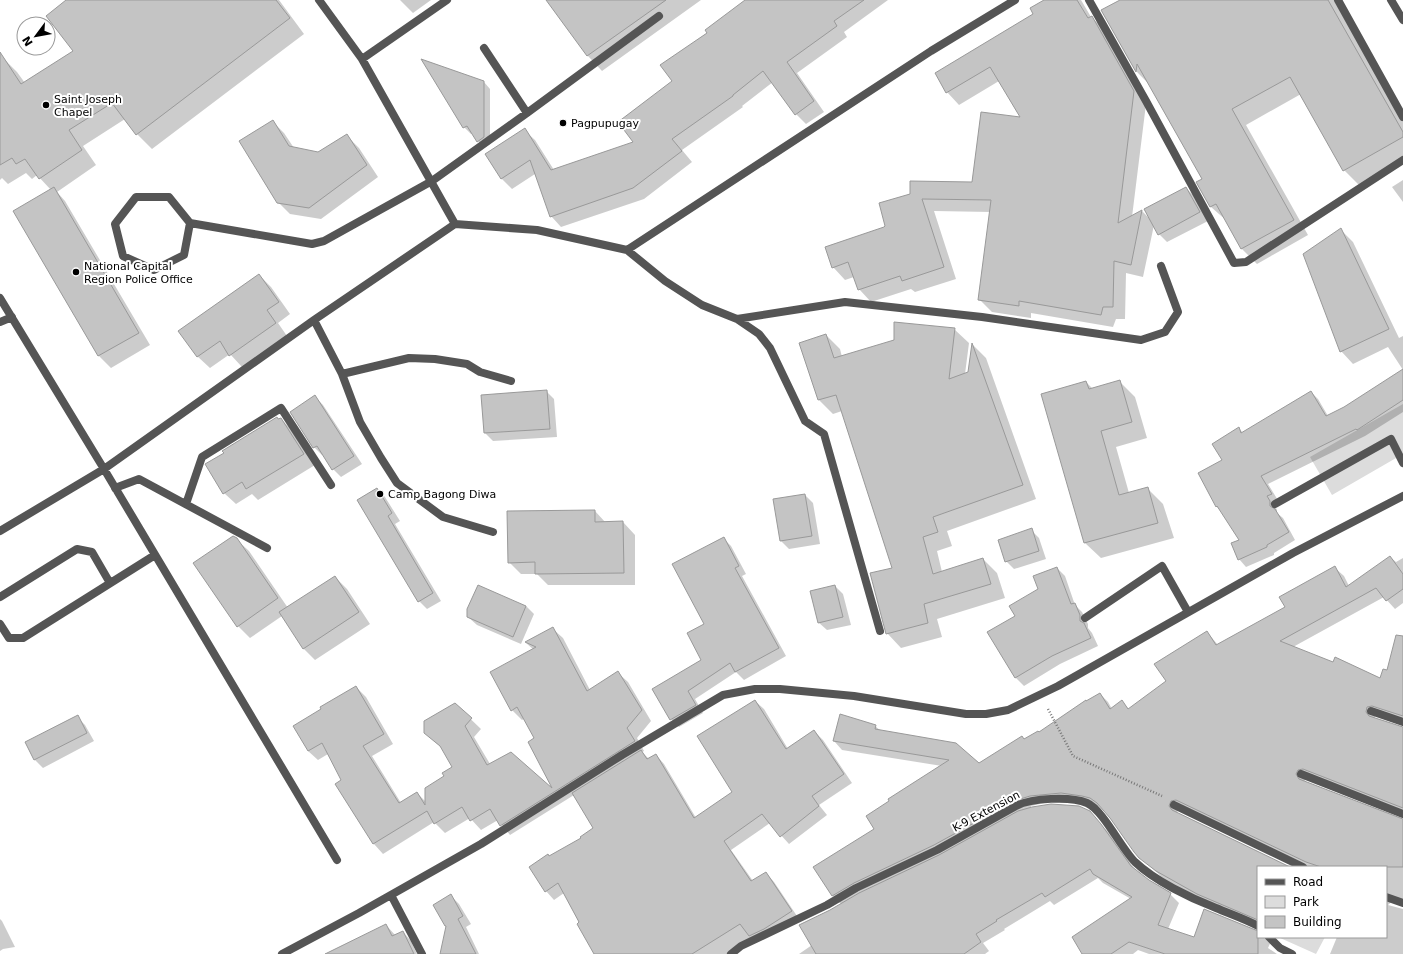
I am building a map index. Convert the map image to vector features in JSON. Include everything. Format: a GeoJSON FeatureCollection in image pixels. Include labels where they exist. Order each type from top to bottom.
{"type":"FeatureCollection","features":[{"type":"Feature","properties":{"kind":"street"},"geometry":{"type":"LineString","coordinates":[[320,0],[362,59],[455,224]]}},
{"type":"Feature","properties":{"kind":"street"},"geometry":{"type":"LineString","coordinates":[[362,59],[447,0]]}},
{"type":"Feature","properties":{"kind":"street"},"geometry":{"type":"LineString","coordinates":[[627,250],[931,51],[1015,0]]}},
{"type":"Feature","properties":{"kind":"street"},"geometry":{"type":"LineString","coordinates":[[1338,0],[1403,117]]}},
{"type":"Feature","properties":{"kind":"street"},"geometry":{"type":"LineString","coordinates":[[1391,0],[1403,20]]}},
{"type":"Feature","properties":{"kind":"street"},"geometry":{"type":"LineString","coordinates":[[1092,1],[1234,263],[1246,262],[1403,160]]}},
{"type":"Feature","properties":{"kind":"street"},"geometry":{"type":"LineString","coordinates":[[190,223],[184,255],[154,270],[124,256],[115,224],[136,197],[169,197],[190,223],[312,244],[324,241],[432,181],[659,16]]}},
{"type":"Feature","properties":{"kind":"street"},"geometry":{"type":"LineString","coordinates":[[484,48],[527,113]]}},
{"type":"Feature","properties":{"kind":"street"},"geometry":{"type":"LineString","coordinates":[[0,531],[104,469],[314,320],[455,224],[537,230],[627,250],[665,281],[702,305],[738,319],[759,334],[770,348],[805,421],[824,434],[880,631]]}},
{"type":"Feature","properties":{"kind":"street"},"geometry":{"type":"LineString","coordinates":[[738,319],[845,302],[982,317],[1141,340],[1165,332],[1178,312],[1161,266]]}},
{"type":"Feature","properties":{"kind":"street"},"geometry":{"type":"LineString","coordinates":[[0,298],[104,469],[337,860]]}},
{"type":"Feature","properties":{"kind":"street"},"geometry":{"type":"LineString","coordinates":[[0,322],[12,317]]}},
{"type":"Feature","properties":{"kind":"street"},"geometry":{"type":"LineString","coordinates":[[314,320],[342,374],[360,422],[397,483],[443,517],[494,532]]}},
{"type":"Feature","properties":{"kind":"street"},"geometry":{"type":"LineString","coordinates":[[342,374],[409,358],[435,358],[467,364],[480,372],[511,382]]}},
{"type":"Feature","properties":{"kind":"street"},"geometry":{"type":"LineString","coordinates":[[186,504],[202,457],[280,408],[332,485]]}},
{"type":"Feature","properties":{"kind":"street"},"geometry":{"type":"LineString","coordinates":[[1274,504],[1391,440],[1403,463]]}},
{"type":"Feature","properties":{"kind":"street"},"geometry":{"type":"LineString","coordinates":[[115,488],[139,480],[268,548]]}},
{"type":"Feature","properties":{"kind":"street"},"geometry":{"type":"LineString","coordinates":[[282,954],[481,844],[622,755],[723,696],[755,689],[780,689],[854,696],[966,714],[986,714],[1008,710],[1058,686],[1293,553],[1403,496]]}},
{"type":"Feature","properties":{"kind":"street"},"geometry":{"type":"LineString","coordinates":[[0,597],[76,549],[92,552],[110,583]]}},
{"type":"Feature","properties":{"kind":"street"},"geometry":{"type":"LineString","coordinates":[[0,624],[9,638],[23,638],[155,555]]}},
{"type":"Feature","properties":{"kind":"street"},"geometry":{"type":"LineString","coordinates":[[1085,618],[1162,566],[1188,612]]}},
{"type":"Feature","properties":{"kind":"street"},"geometry":{"type":"LineString","coordinates":[[1371,711],[1403,722]]}},
{"type":"Feature","properties":{"kind":"street"},"geometry":{"type":"LineString","coordinates":[[1301,774],[1403,814]]}},
{"type":"Feature","properties":{"kind":"street","name":"K-9 Extension"},"geometry":{"type":"LineString","coordinates":[[731,954],[741,946],[827,905],[856,888],[937,850],[1016,806],[1029,801],[1041,800],[1080,801],[1092,806],[1134,861],[1148,873],[1168,886],[1257,926]]}},
{"type":"Feature","properties":{"kind":"street"},"geometry":{"type":"LineString","coordinates":[[1174,805],[1301,866]]}},
{"type":"Feature","properties":{"kind":"street"},"geometry":{"type":"LineString","coordinates":[[391,894],[422,954]]}},
{"type":"Feature","properties":{"kind":"street"},"geometry":{"type":"LineString","coordinates":[[1387,897],[1403,903]]}},
{"type":"Feature","properties":{"kind":"street"},"geometry":{"type":"LineString","coordinates":[[1270,938],[1280,948],[1292,954]]}},
{"type":"Feature","properties":{"kind":"path"},"geometry":{"type":"LineString","coordinates":[[1040,695],[1073,756],[1174,801],[1174,805]]}},
{"type":"Feature","properties":{"kind":"green space"},"geometry":{"type":"Polygon","coordinates":[[[1403,404],[1403,454],[1332,495],[1310,457],[1403,404]]]}},
{"type":"Feature","properties":{"kind":"green space"},"geometry":{"type":"Polygon","coordinates":[[[1280,938],[1324,938],[1316,954],[1280,938]]]}},
{"type":"Feature","properties":{"kind":"building"},"geometry":{"type":"Polygon","coordinates":[[[66,0],[276,0],[290,18],[136,135],[112,103],[69,130],[82,150],[39,179],[25,159],[16,164],[12,158],[0,165],[0,52],[21,84],[73,51],[56,29],[56,16],[46,16],[66,0]]]}},
{"type":"Feature","properties":{"kind":"building"},"geometry":{"type":"Polygon","coordinates":[[[546,0],[666,0],[587,56],[546,0]]]}},
{"type":"Feature","properties":{"kind":"building"},"geometry":{"type":"Polygon","coordinates":[[[745,0],[864,0],[834,21],[837,26],[787,62],[814,101],[795,115],[763,71],[733,96],[672,139],[682,151],[633,188],[550,217],[530,160],[501,179],[485,154],[525,128],[551,170],[633,142],[618,122],[672,81],[660,65],[707,33],[705,30],[745,0]]]}},
{"type":"Feature","properties":{"kind":"building"},"geometry":{"type":"Polygon","coordinates":[[[1044,0],[1077,0],[1088,18],[1092,16],[1134,91],[1118,223],[1142,210],[1131,265],[1114,261],[1113,307],[1103,307],[1101,315],[1019,301],[1019,306],[978,300],[991,200],[922,199],[944,267],[902,281],[900,276],[858,290],[848,262],[832,268],[825,247],[884,227],[879,203],[910,194],[910,181],[972,182],[981,112],[1020,117],[990,67],[946,93],[935,73],[1033,14],[1030,8],[1044,0]]]}},
{"type":"Feature","properties":{"kind":"building"},"geometry":{"type":"Polygon","coordinates":[[[1120,0],[1328,0],[1403,132],[1403,137],[1343,171],[1290,77],[1232,109],[1294,220],[1241,249],[1216,204],[1210,207],[1196,182],[1202,179],[1137,64],[1136,72],[1101,10],[1120,0]]]}},
{"type":"Feature","properties":{"kind":"building"},"geometry":{"type":"Polygon","coordinates":[[[421,59],[484,81],[484,137],[477,142],[467,126],[463,128],[421,59]]]}},
{"type":"Feature","properties":{"kind":"building"},"geometry":{"type":"Polygon","coordinates":[[[273,120],[289,146],[318,152],[347,134],[367,165],[309,208],[277,203],[239,141],[273,120]]]}},
{"type":"Feature","properties":{"kind":"building","name":"National Capital Region Police Office"},"geometry":{"type":"Polygon","coordinates":[[[54,187],[139,333],[98,356],[13,211],[54,187]]]}},
{"type":"Feature","properties":{"kind":"building"},"geometry":{"type":"Polygon","coordinates":[[[1186,187],[1200,212],[1158,235],[1144,209],[1186,187]]]}},
{"type":"Feature","properties":{"kind":"building"},"geometry":{"type":"Polygon","coordinates":[[[1341,228],[1389,329],[1340,352],[1303,254],[1341,228]]]}},
{"type":"Feature","properties":{"kind":"building"},"geometry":{"type":"Polygon","coordinates":[[[259,274],[279,302],[267,310],[276,323],[229,356],[220,341],[197,357],[178,331],[259,274]]]}},
{"type":"Feature","properties":{"kind":"building"},"geometry":{"type":"Polygon","coordinates":[[[894,322],[955,328],[949,379],[968,372],[972,343],[1023,485],[933,517],[938,532],[923,537],[933,574],[983,558],[991,584],[924,604],[928,623],[886,634],[870,573],[892,568],[836,395],[818,400],[799,343],[826,334],[834,358],[894,340],[894,322]]]}},
{"type":"Feature","properties":{"kind":"building"},"geometry":{"type":"Polygon","coordinates":[[[1403,369],[1403,400],[1357,430],[1356,429],[1261,476],[1272,494],[1267,496],[1270,501],[1270,506],[1275,509],[1289,532],[1267,545],[1267,547],[1238,560],[1231,543],[1239,540],[1217,506],[1216,507],[1198,473],[1222,460],[1212,444],[1239,427],[1241,433],[1311,391],[1326,416],[1344,407],[1403,369]]]}},
{"type":"Feature","properties":{"kind":"building"},"geometry":{"type":"Polygon","coordinates":[[[1120,380],[1132,422],[1101,431],[1119,495],[1148,487],[1158,523],[1084,543],[1041,394],[1086,381],[1089,389],[1120,380]]]}},
{"type":"Feature","properties":{"kind":"building"},"geometry":{"type":"Polygon","coordinates":[[[547,390],[550,429],[484,433],[481,395],[547,390]]]}},
{"type":"Feature","properties":{"kind":"building"},"geometry":{"type":"Polygon","coordinates":[[[315,395],[354,456],[332,470],[317,446],[313,448],[290,412],[315,395]]]}},
{"type":"Feature","properties":{"kind":"building"},"geometry":{"type":"Polygon","coordinates":[[[277,417],[278,419],[281,418],[304,454],[246,489],[242,482],[223,494],[205,464],[224,453],[222,451],[277,417]]]}},
{"type":"Feature","properties":{"kind":"building"},"geometry":{"type":"Polygon","coordinates":[[[377,488],[392,513],[388,516],[433,593],[418,602],[357,500],[377,488]]]}},
{"type":"Feature","properties":{"kind":"building"},"geometry":{"type":"Polygon","coordinates":[[[805,494],[812,536],[780,541],[773,499],[805,494]]]}},
{"type":"Feature","properties":{"kind":"building"},"geometry":{"type":"Polygon","coordinates":[[[595,510],[595,522],[623,521],[624,573],[535,574],[535,562],[508,563],[507,511],[595,510]]]}},
{"type":"Feature","properties":{"kind":"building"},"geometry":{"type":"Polygon","coordinates":[[[1032,528],[1039,551],[1005,562],[998,540],[1032,528]]]}},
{"type":"Feature","properties":{"kind":"building"},"geometry":{"type":"Polygon","coordinates":[[[233,536],[237,538],[278,598],[237,627],[193,563],[233,536]]]}},
{"type":"Feature","properties":{"kind":"building"},"geometry":{"type":"Polygon","coordinates":[[[724,537],[739,566],[735,568],[779,648],[735,672],[730,663],[688,691],[696,705],[670,720],[652,689],[701,660],[687,633],[704,624],[672,564],[724,537]]]}},
{"type":"Feature","properties":{"kind":"building"},"geometry":{"type":"Polygon","coordinates":[[[1390,556],[1403,574],[1403,589],[1386,601],[1376,588],[1280,641],[1333,662],[1335,657],[1380,678],[1383,669],[1387,670],[1396,635],[1403,636],[1403,716],[1372,706],[1367,707],[1366,712],[1369,716],[1403,727],[1403,808],[1303,769],[1298,770],[1296,774],[1299,779],[1403,819],[1403,867],[1318,866],[1306,862],[1176,800],[1171,801],[1169,806],[1172,810],[1288,866],[1257,866],[1257,920],[1197,894],[1156,871],[1139,858],[1110,818],[1097,803],[1090,798],[1061,793],[1030,796],[1014,801],[934,845],[854,883],[832,896],[813,867],[874,829],[866,816],[889,801],[888,799],[949,760],[833,741],[840,714],[876,725],[875,729],[956,743],[979,763],[1022,736],[1024,739],[1038,731],[1039,732],[1086,700],[1100,693],[1110,709],[1122,700],[1128,709],[1166,681],[1154,664],[1207,631],[1216,645],[1285,607],[1279,597],[1335,566],[1346,587],[1390,556]]]}},
{"type":"Feature","properties":{"kind":"building"},"geometry":{"type":"Polygon","coordinates":[[[1057,567],[1071,604],[1075,603],[1080,615],[1080,621],[1084,623],[1091,638],[1052,656],[1015,678],[987,632],[1015,616],[1009,606],[1038,589],[1033,576],[1057,567]]]}},
{"type":"Feature","properties":{"kind":"building"},"geometry":{"type":"Polygon","coordinates":[[[335,576],[359,612],[303,649],[279,612],[335,576]]]}},
{"type":"Feature","properties":{"kind":"building"},"geometry":{"type":"Polygon","coordinates":[[[478,585],[526,606],[513,637],[467,617],[467,609],[478,585]]]}},
{"type":"Feature","properties":{"kind":"building"},"geometry":{"type":"Polygon","coordinates":[[[835,585],[843,617],[818,623],[810,591],[835,585]]]}},
{"type":"Feature","properties":{"kind":"building"},"geometry":{"type":"Polygon","coordinates":[[[553,627],[587,691],[618,671],[642,710],[627,728],[635,741],[500,826],[490,809],[470,821],[462,807],[434,824],[427,811],[373,844],[335,784],[341,780],[322,743],[308,751],[293,726],[321,709],[320,707],[356,686],[384,734],[363,746],[399,803],[417,792],[425,805],[425,788],[444,776],[442,773],[452,767],[440,746],[424,733],[424,721],[455,703],[472,718],[465,726],[487,765],[511,752],[552,788],[528,742],[534,738],[517,707],[511,711],[490,672],[536,647],[525,642],[553,627]]]}},
{"type":"Feature","properties":{"kind":"building"},"geometry":{"type":"Polygon","coordinates":[[[755,700],[786,749],[814,730],[844,774],[812,796],[819,806],[780,837],[762,814],[724,841],[751,881],[766,872],[792,911],[764,929],[749,936],[740,924],[692,954],[594,954],[577,924],[579,922],[558,883],[545,892],[529,867],[548,854],[549,856],[581,838],[580,837],[593,828],[572,793],[641,750],[647,759],[656,754],[694,818],[732,792],[697,736],[755,700]]]}},
{"type":"Feature","properties":{"kind":"building"},"geometry":{"type":"Polygon","coordinates":[[[78,715],[87,733],[34,760],[25,742],[78,715]]]}},
{"type":"Feature","properties":{"kind":"building"},"geometry":{"type":"Polygon","coordinates":[[[1051,804],[1079,806],[1090,811],[1131,866],[1149,880],[1171,893],[1158,925],[1194,937],[1204,909],[1257,931],[1258,954],[1165,954],[1129,942],[1111,954],[1082,954],[1072,937],[1132,897],[1093,874],[1090,869],[1045,897],[1042,893],[996,920],[997,921],[976,934],[981,942],[964,954],[816,954],[799,925],[830,910],[859,893],[939,855],[1018,811],[1051,804]]]}},
{"type":"Feature","properties":{"kind":"building"},"geometry":{"type":"Polygon","coordinates":[[[451,894],[463,916],[458,919],[476,954],[440,954],[446,926],[433,905],[451,894]]]}},
{"type":"Feature","properties":{"kind":"building"},"geometry":{"type":"Polygon","coordinates":[[[386,924],[392,936],[403,931],[414,954],[325,954],[386,924]]]}},
{"type":"Feature","properties":{"kind":"place","name":"Saint Joseph Chapel"},"geometry":{"type":"Point","coordinates":[46,105]}},
{"type":"Feature","properties":{"kind":"place","name":"Pagpupugay"},"geometry":{"type":"Point","coordinates":[563,123]}},
{"type":"Feature","properties":{"kind":"place","name":"National Capital Region Police Office"},"geometry":{"type":"Point","coordinates":[76,272]}},
{"type":"Feature","properties":{"kind":"place","name":"Camp Bagong Diwa"},"geometry":{"type":"Point","coordinates":[380,494]}}]}
